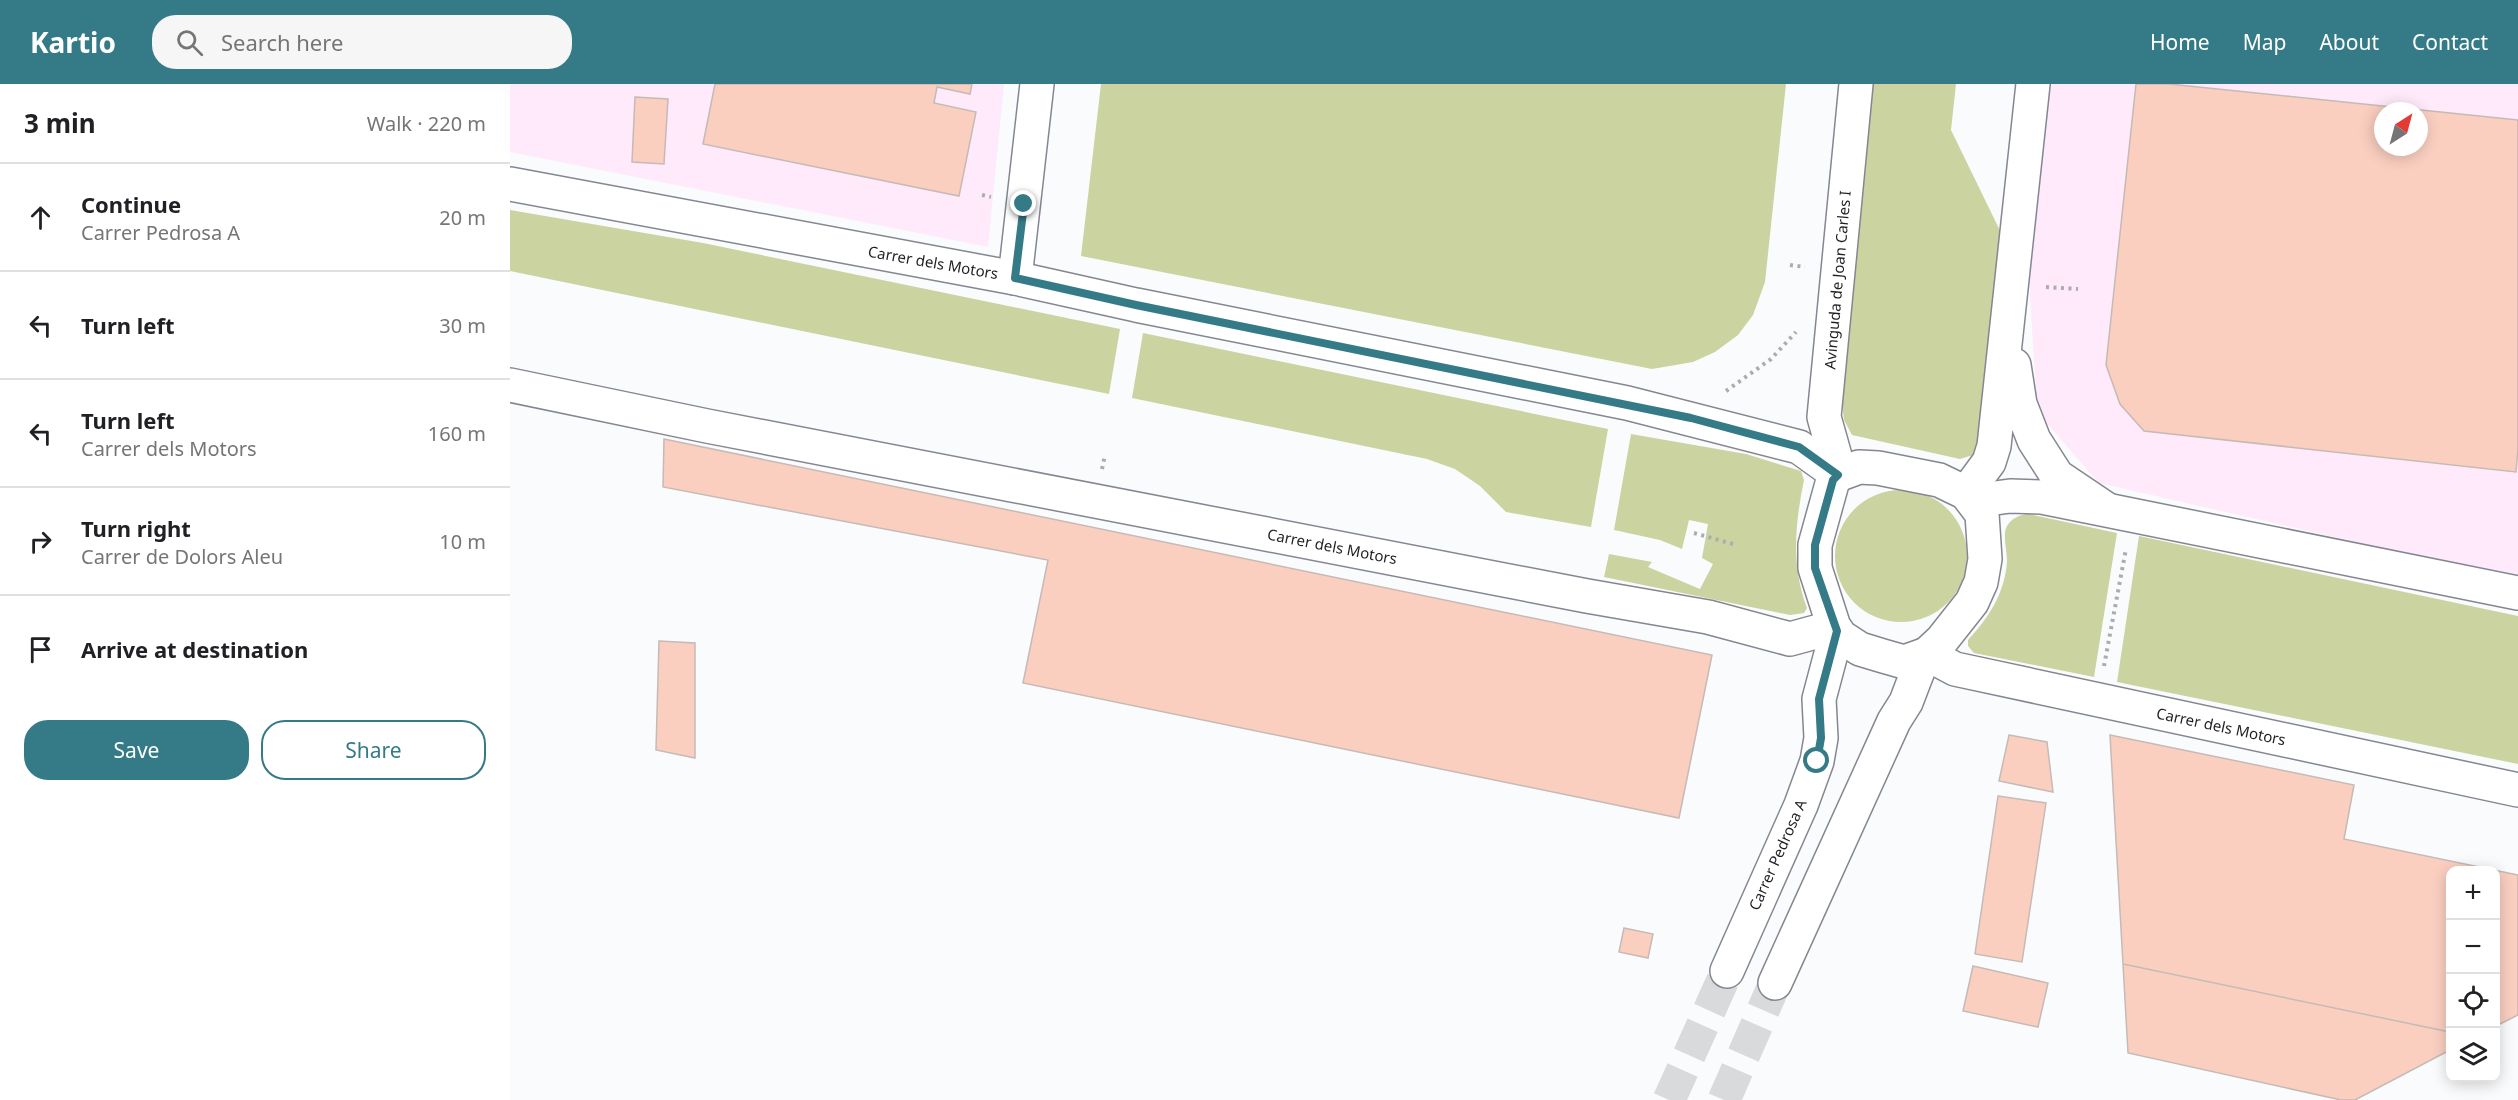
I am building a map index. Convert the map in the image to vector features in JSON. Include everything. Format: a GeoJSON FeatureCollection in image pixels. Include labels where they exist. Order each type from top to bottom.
{"type":"FeatureCollection","features":[{"type":"Feature","properties":{"kind":"street"},"geometry":{"type":"LineString","coordinates":[[1015,278],[1037,84]]}},
{"type":"Feature","properties":{"kind":"street","name":"Avinguda de Joan Carles I"},"geometry":{"type":"LineString","coordinates":[[1839,475],[1824,417],[1856,84]]}},
{"type":"Feature","properties":{"kind":"street"},"geometry":{"type":"LineString","coordinates":[[1969,497],[1989,462],[1994,446],[2033,84]]}},
{"type":"Feature","properties":{"kind":"street","name":"Carrer dels Motors"},"geometry":{"type":"LineString","coordinates":[[510,184],[1015,278],[1136,305],[1691,418],[1799,447],[1839,475]]}},
{"type":"Feature","properties":{"kind":"street"},"geometry":{"type":"LineString","coordinates":[[2008,321],[2020,404],[2034,440],[2056,476],[2106,509]]}},
{"type":"Feature","properties":{"kind":"street","name":"Carrer dels Motors"},"geometry":{"type":"LineString","coordinates":[[510,385],[707,426],[1587,596],[1708,617],[1790,639],[1836,629]]}},
{"type":"Feature","properties":{"kind":"street"},"geometry":{"type":"LineString","coordinates":[[1775,983],[1926,655],[1942,640],[1972,602],[1981,582],[1985,559],[1982,514],[1969,497],[1939,480],[1878,468],[1859,467],[1839,475],[1833,480],[1815,545],[1815,568],[1836,629],[1840,636],[1860,649],[1883,656],[1904,662],[1926,655]]}},
{"type":"Feature","properties":{"kind":"street"},"geometry":{"type":"LineString","coordinates":[[1969,497],[2042,497],[2518,593]]}},
{"type":"Feature","properties":{"kind":"street","name":"Carrer Pedrosa A"},"geometry":{"type":"LineString","coordinates":[[1726,971],[1801,805],[1817,761],[1821,738],[1819,699],[1836,629]]}},
{"type":"Feature","properties":{"kind":"street","name":"Carrer dels Motors"},"geometry":{"type":"LineString","coordinates":[[1926,655],[1955,669],[2518,790]]}},
{"type":"Feature","properties":{"kind":"path","name":"Avinguda de Joan Carles I"},"geometry":{"type":"LineString","coordinates":[[1791,265],[1808,267]]}},
{"type":"Feature","properties":{"kind":"path"},"geometry":{"type":"LineString","coordinates":[[2045,287],[2078,289]]}},
{"type":"Feature","properties":{"kind":"path"},"geometry":{"type":"LineString","coordinates":[[1723,394],[1771,359],[1794,336],[1799,325]]}},
{"type":"Feature","properties":{"kind":"path"},"geometry":{"type":"LineString","coordinates":[[1694,533],[1733,544]]}},
{"type":"Feature","properties":{"kind":"path"},"geometry":{"type":"LineString","coordinates":[[2103,671],[2127,545]]}},
{"type":"Feature","properties":{"kind":"shaded area"},"geometry":{"type":"Polygon","coordinates":[[[510,84],[1004,84],[988,247],[510,152],[510,84]]]}},
{"type":"Feature","properties":{"kind":"shaded area"},"geometry":{"type":"Polygon","coordinates":[[[2033,84],[2518,84],[2518,579],[2099,483],[2037,412],[2023,176],[2033,84]]]}},
{"type":"Feature","properties":{"kind":"green space"},"geometry":{"type":"Polygon","coordinates":[[[1101,84],[1786,84],[1765,282],[1753,315],[1738,335],[1715,352],[1693,362],[1652,369],[1081,256],[1101,84]]]}},
{"type":"Feature","properties":{"kind":"green space"},"geometry":{"type":"Polygon","coordinates":[[[1873,84],[1956,84],[1951,130],[2006,243],[1982,443],[1973,455],[1960,459],[1852,435],[1844,420],[1841,396],[1873,84]]]}},
{"type":"Feature","properties":{"kind":"green space"},"geometry":{"type":"Polygon","coordinates":[[[510,210],[703,243],[1120,329],[1109,394],[510,271],[510,210]]]}},
{"type":"Feature","properties":{"kind":"green space"},"geometry":{"type":"Polygon","coordinates":[[[1143,333],[1608,429],[1591,527],[1506,512],[1480,486],[1455,469],[1427,459],[1132,398],[1143,333]]]}},
{"type":"Feature","properties":{"kind":"green space"},"geometry":{"type":"Polygon","coordinates":[[[1631,434],[1746,454],[1801,471],[1804,480],[1798,513],[1796,544],[1799,576],[1807,608],[1804,613],[1790,615],[1604,577],[1609,554],[1652,562],[1648,567],[1700,589],[1713,564],[1702,558],[1708,524],[1689,520],[1682,549],[1660,540],[1614,530],[1631,434]]]}},
{"type":"Feature","properties":{"kind":"green space"},"geometry":{"type":"Polygon","coordinates":[[[1901,490],[1926,495],[1948,509],[1962,531],[1967,556],[1962,581],[1948,603],[1926,617],[1901,622],[1876,617],[1854,603],[1840,581],[1835,556],[1840,531],[1854,509],[1876,495],[1901,490]]]}},
{"type":"Feature","properties":{"kind":"green space"},"geometry":{"type":"Polygon","coordinates":[[[2029,514],[2117,533],[2094,677],[1974,653],[1968,646],[1968,640],[1995,604],[2003,584],[2007,561],[2006,528],[2016,518],[2029,514]]]}},
{"type":"Feature","properties":{"kind":"green space"},"geometry":{"type":"Polygon","coordinates":[[[2139,536],[2518,616],[2518,764],[2117,682],[2139,536]]]}},
{"type":"Feature","properties":{"kind":"building"},"geometry":{"type":"Polygon","coordinates":[[[715,84],[972,84],[970,94],[937,87],[934,103],[976,112],[959,196],[703,144],[715,84]]]}},
{"type":"Feature","properties":{"kind":"building"},"geometry":{"type":"Polygon","coordinates":[[[2136,84],[2169,84],[2374,105],[2374,156],[2428,156],[2428,111],[2518,120],[2518,449],[2516,472],[2144,431],[2120,404],[2106,365],[2136,84]]]}},
{"type":"Feature","properties":{"kind":"building"},"geometry":{"type":"Polygon","coordinates":[[[635,97],[668,99],[664,164],[632,162],[635,97]]]}},
{"type":"Feature","properties":{"kind":"building"},"geometry":{"type":"Polygon","coordinates":[[[664,439],[1712,655],[1679,818],[1023,683],[1048,560],[663,487],[664,439]]]}},
{"type":"Feature","properties":{"kind":"building"},"geometry":{"type":"Polygon","coordinates":[[[659,641],[695,643],[695,758],[656,750],[659,641]]]}},
{"type":"Feature","properties":{"kind":"building"},"geometry":{"type":"Polygon","coordinates":[[[2009,735],[2047,742],[2053,792],[1999,781],[2009,735]]]}},
{"type":"Feature","properties":{"kind":"building"},"geometry":{"type":"Polygon","coordinates":[[[2110,735],[2354,785],[2344,839],[2475,866],[2446,866],[2446,1031],[2123,964],[2110,735]]]}},
{"type":"Feature","properties":{"kind":"building"},"geometry":{"type":"Polygon","coordinates":[[[1998,796],[2046,803],[2022,962],[1975,954],[1998,796]]]}},
{"type":"Feature","properties":{"kind":"building"},"geometry":{"type":"Polygon","coordinates":[[[2500,871],[2518,875],[2518,1015],[2500,1024],[2500,871]]]}},
{"type":"Feature","properties":{"kind":"building"},"geometry":{"type":"Polygon","coordinates":[[[1624,928],[1653,934],[1648,958],[1619,952],[1624,928]]]}},
{"type":"Feature","properties":{"kind":"building"},"geometry":{"type":"Polygon","coordinates":[[[2123,964],[2446,1031],[2446,1052],[2355,1100],[2341,1100],[2128,1053],[2123,964]]]}},
{"type":"Feature","properties":{"kind":"building"},"geometry":{"type":"Polygon","coordinates":[[[1973,966],[2048,983],[2038,1027],[1963,1011],[1973,966]]]}},
{"type":"Feature","properties":{"kind":"tunnel"},"geometry":{"type":"LineString","coordinates":[[1669,1100],[1727,971]]}},
{"type":"Feature","properties":{"kind":"tunnel"},"geometry":{"type":"LineString","coordinates":[[1724,1100],[1775,983]]}},
{"type":"Feature","properties":{"kind":"route"},"geometry":{"type":"LineString","coordinates":[[1024,204],[1015,278],[1136,305],[1627,404],[1691,418],[1799,447],[1838,475],[1833,480],[1815,545],[1815,568],[1837,631],[1819,699],[1821,738],[1817,761]]}}]}
